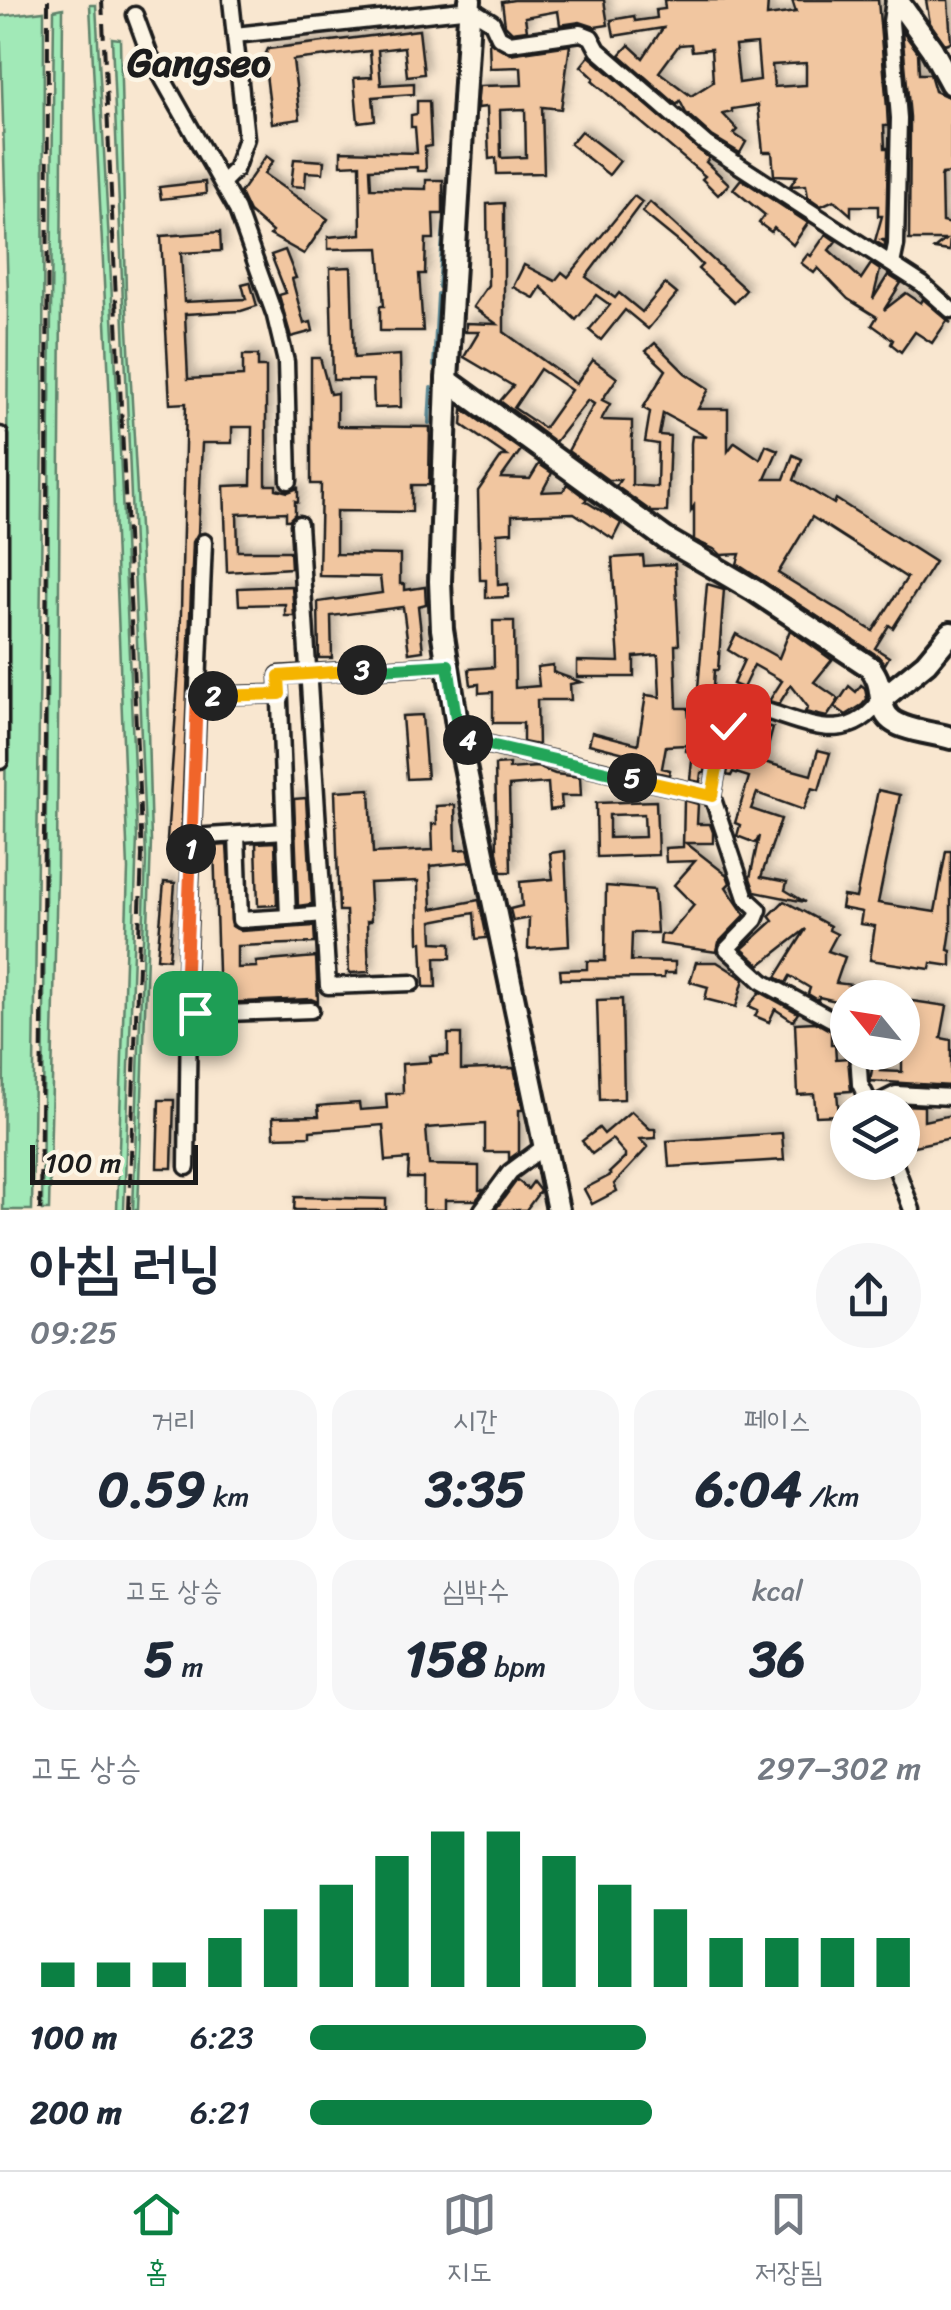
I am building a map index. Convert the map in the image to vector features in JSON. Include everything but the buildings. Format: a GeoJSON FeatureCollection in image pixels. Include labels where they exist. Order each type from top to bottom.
{"type":"FeatureCollection","features":[{"type":"Feature","properties":{"kind":"main road"},"geometry":{"type":"LineString","coordinates":[[896,0],[951,84]]}},
{"type":"Feature","properties":{"kind":"main road"},"geometry":{"type":"LineString","coordinates":[[471,4],[447,380],[440,581],[459,738],[558,1210]]}},
{"type":"Feature","properties":{"kind":"main road"},"geometry":{"type":"LineString","coordinates":[[447,380],[666,539],[870,667],[882,682],[886,714],[896,723],[951,738]]}},
{"type":"Feature","properties":{"kind":"main road"},"geometry":{"type":"LineString","coordinates":[[883,698],[926,663],[951,633]]}},
{"type":"Feature","properties":{"kind":"street"},"geometry":{"type":"LineString","coordinates":[[222,182],[235,170],[246,138],[231,0]]}},
{"type":"Feature","properties":{"kind":"street"},"geometry":{"type":"LineString","coordinates":[[892,264],[896,244],[898,118],[892,22],[896,0]]}},
{"type":"Feature","properties":{"kind":"street"},"geometry":{"type":"LineString","coordinates":[[234,35],[471,4],[492,22],[499,37],[510,43],[581,32],[706,144],[922,284],[951,310]]}},
{"type":"Feature","properties":{"kind":"street"},"geometry":{"type":"LineString","coordinates":[[135,15],[150,56],[222,182],[252,249],[286,362],[288,480]]}},
{"type":"Feature","properties":{"kind":"street"},"geometry":{"type":"LineString","coordinates":[[0,435],[0,761]]}},
{"type":"Feature","properties":{"kind":"street"},"geometry":{"type":"LineString","coordinates":[[299,524],[328,986],[412,983]]}},
{"type":"Feature","properties":{"kind":"street"},"geometry":{"type":"LineString","coordinates":[[187,1167],[189,1010],[185,993],[204,542]]}},
{"type":"Feature","properties":{"kind":"street"},"geometry":{"type":"LineString","coordinates":[[288,916],[279,676],[448,665]]}},
{"type":"Feature","properties":{"kind":"street"},"geometry":{"type":"LineString","coordinates":[[197,696],[280,694]]}},
{"type":"Feature","properties":{"kind":"street"},"geometry":{"type":"LineString","coordinates":[[830,1018],[763,982],[727,949],[760,910],[746,898],[712,796],[723,734],[728,726],[754,724],[766,710],[824,729],[842,728],[872,713],[883,698]]}},
{"type":"Feature","properties":{"kind":"street"},"geometry":{"type":"LineString","coordinates":[[459,738],[712,796]]}},
{"type":"Feature","properties":{"kind":"street"},"geometry":{"type":"LineString","coordinates":[[192,837],[285,831]]}},
{"type":"Feature","properties":{"kind":"street"},"geometry":{"type":"LineString","coordinates":[[237,834],[240,920],[324,914]]}},
{"type":"Feature","properties":{"kind":"street"},"geometry":{"type":"LineString","coordinates":[[189,1010],[200,1014],[311,1010]]}},
{"type":"Feature","properties":{"kind":"street"},"geometry":{"type":"LineString","coordinates":[[920,1095],[951,1097]]}},
{"type":"Feature","properties":{"kind":"street"},"geometry":{"type":"LineString","coordinates":[[482,1210],[510,1172],[544,1146]]}},
{"type":"Feature","properties":{"kind":"street"},"geometry":{"type":"LineString","coordinates":[[901,1180],[912,1210]]}},
{"type":"Feature","properties":{"kind":"green space"},"geometry":{"type":"Polygon","coordinates":[[[90,5],[96,5],[137,837],[124,1210],[117,1210],[128,869],[90,5]]]}},
{"type":"Feature","properties":{"kind":"green space"},"geometry":{"type":"Polygon","coordinates":[[[63,8],[57,871],[49,1210],[42,1210],[54,10],[63,8]]]}},
{"type":"Feature","properties":{"kind":"green space"},"geometry":{"type":"Polygon","coordinates":[[[44,11],[43,432],[32,1210],[3,1210],[8,296],[0,16],[44,11]]]}},
{"type":"Feature","properties":{"kind":"green space"},"geometry":{"type":"Polygon","coordinates":[[[112,38],[120,39],[126,293],[146,654],[151,842],[138,1210],[133,1210],[146,858],[112,38]]]}},
{"type":"Feature","properties":{"kind":"waterway"},"geometry":{"type":"LineString","coordinates":[[451,123],[458,15]]}},
{"type":"Feature","properties":{"kind":"waterway"},"geometry":{"type":"LineString","coordinates":[[445,218],[450,140]]}},
{"type":"Feature","properties":{"kind":"waterway"},"geometry":{"type":"LineString","coordinates":[[439,287],[444,225]]}},
{"type":"Feature","properties":{"kind":"waterway"},"geometry":{"type":"LineString","coordinates":[[434,366],[438,294]]}},
{"type":"Feature","properties":{"kind":"waterway"},"geometry":{"type":"LineString","coordinates":[[429,423],[431,388]]}},
{"type":"Feature","properties":{"kind":"railway"},"geometry":{"type":"LineString","coordinates":[[40,1210],[48,0]]}},
{"type":"Feature","properties":{"kind":"railway"},"geometry":{"type":"LineString","coordinates":[[102,0],[142,855],[129,1210]]}},
{"type":"Feature","properties":{"kind":"district","name":"Gangseo"},"geometry":{"type":"Point","coordinates":[199,62]}},
{"type":"Feature","properties":{"kind":"route"},"geometry":{"type":"LineString","coordinates":[[195,1013],[189,1010],[185,993],[197,696],[280,694],[279,676],[448,665],[459,738],[712,796],[723,734],[728,726]]}}]}
